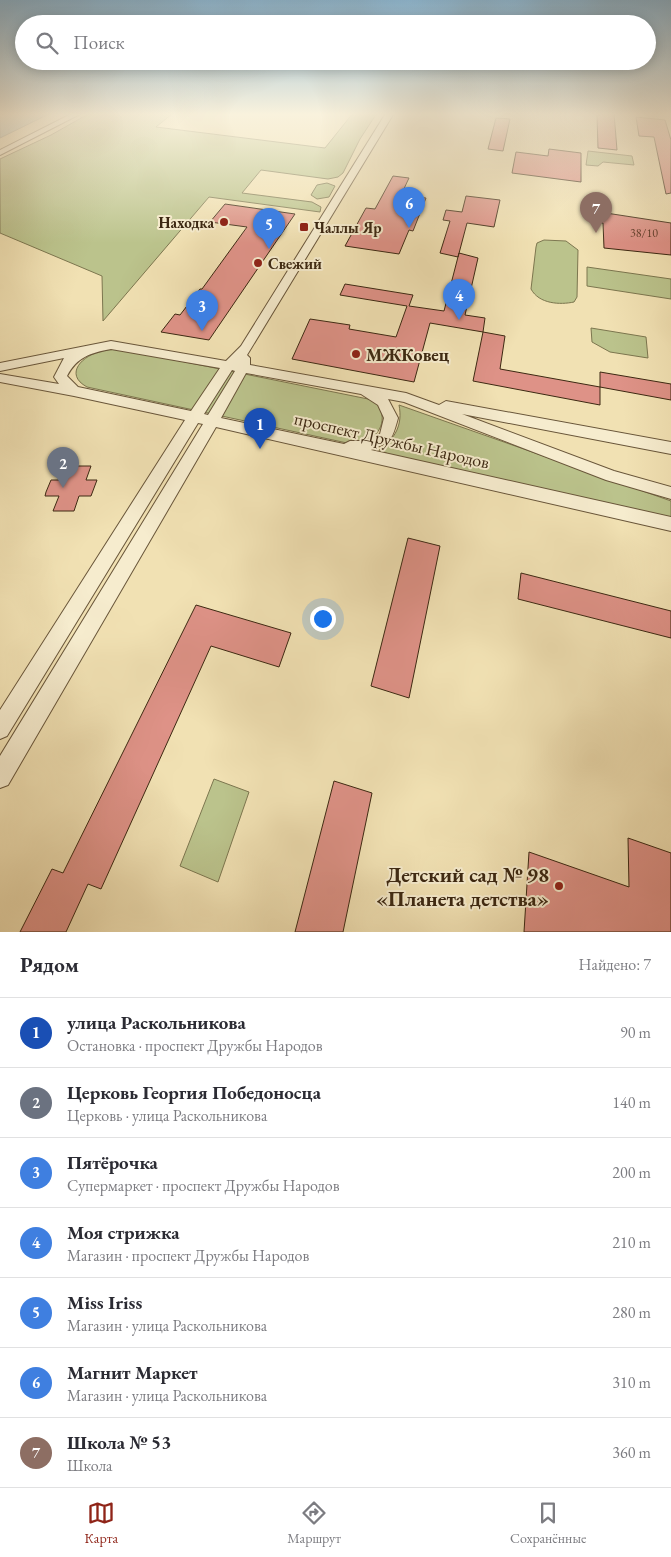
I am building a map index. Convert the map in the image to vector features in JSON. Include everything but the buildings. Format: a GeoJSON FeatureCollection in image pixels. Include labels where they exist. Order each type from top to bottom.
{"type":"FeatureCollection","features":[{"type":"Feature","properties":{"kind":"street"},"geometry":{"type":"LineString","coordinates":[[0,729],[194,418],[229,365],[246,349],[363,156]]}},
{"type":"Feature","properties":{"kind":"street","name":"проспект Дружбы Народов"},"geometry":{"type":"LineString","coordinates":[[0,367],[111,345],[357,388],[406,398],[611,476],[671,493]]}},
{"type":"Feature","properties":{"kind":"street"},"geometry":{"type":"LineString","coordinates":[[74,391],[60,377],[69,361],[87,349]]}},
{"type":"Feature","properties":{"kind":"street"},"geometry":{"type":"LineString","coordinates":[[0,777],[212,422],[243,367],[246,349]]}},
{"type":"Feature","properties":{"kind":"street","name":"проспект Дружбы Народов"},"geometry":{"type":"LineString","coordinates":[[0,378],[74,391],[333,447],[671,524]]}},
{"type":"Feature","properties":{"kind":"street"},"geometry":{"type":"LineString","coordinates":[[333,447],[366,446],[386,437],[391,418],[383,402],[357,388]]}},
{"type":"Feature","properties":{"kind":"street"},"geometry":{"type":"LineString","coordinates":[[406,398],[671,448]]}},
{"type":"Feature","properties":{"kind":"green space"},"geometry":{"type":"Polygon","coordinates":[[[5,156],[351,156],[343,173],[338,177],[328,179],[261,170],[242,193],[312,202],[321,207],[320,212],[209,197],[103,321],[102,276],[0,233],[0,159],[5,156]]]}},
{"type":"Feature","properties":{"kind":"green space"},"geometry":{"type":"Polygon","coordinates":[[[587,156],[632,156],[634,165],[603,162],[598,166],[586,165],[587,156]]]}},
{"type":"Feature","properties":{"kind":"green space"},"geometry":{"type":"Polygon","coordinates":[[[327,183],[335,186],[329,197],[317,199],[311,195],[317,185],[327,183]]]}},
{"type":"Feature","properties":{"kind":"green space"},"geometry":{"type":"Polygon","coordinates":[[[544,240],[566,241],[578,250],[577,297],[574,302],[550,302],[539,298],[531,289],[537,243],[544,240]]]}},
{"type":"Feature","properties":{"kind":"green space"},"geometry":{"type":"Polygon","coordinates":[[[587,267],[671,279],[671,299],[587,286],[587,267]]]}},
{"type":"Feature","properties":{"kind":"green space"},"geometry":{"type":"Polygon","coordinates":[[[591,328],[646,337],[648,358],[610,352],[592,342],[591,328]]]}},
{"type":"Feature","properties":{"kind":"green space"},"geometry":{"type":"Polygon","coordinates":[[[105,350],[126,350],[373,400],[381,411],[382,423],[376,434],[370,439],[364,442],[347,443],[87,387],[80,382],[76,371],[78,366],[88,356],[105,350]]]}},
{"type":"Feature","properties":{"kind":"green space"},"geometry":{"type":"Polygon","coordinates":[[[399,405],[671,501],[671,518],[398,458],[379,450],[393,436],[399,425],[399,405]]]}},
{"type":"Feature","properties":{"kind":"green space"},"geometry":{"type":"Polygon","coordinates":[[[214,779],[249,792],[218,882],[180,866],[214,779]]]}},
{"type":"Feature","properties":{"kind":"place","name":"Находка"},"geometry":{"type":"Point","coordinates":[224,222]}},
{"type":"Feature","properties":{"kind":"place","name":"Чаллы Яр"},"geometry":{"type":"Point","coordinates":[304,227]}},
{"type":"Feature","properties":{"kind":"place","name":"Магнит Маркет"},"geometry":{"type":"Point","coordinates":[409,228]}},
{"type":"Feature","properties":{"kind":"place","name":"Школа № 53"},"geometry":{"type":"Point","coordinates":[596,233]}},
{"type":"Feature","properties":{"kind":"place","name":"Miss Iriss"},"geometry":{"type":"Point","coordinates":[269,249]}},
{"type":"Feature","properties":{"kind":"place","name":"Свежий"},"geometry":{"type":"Point","coordinates":[258,263]}},
{"type":"Feature","properties":{"kind":"place","name":"Моя стрижка"},"geometry":{"type":"Point","coordinates":[459,320]}},
{"type":"Feature","properties":{"kind":"place","name":"Пятёрочка"},"geometry":{"type":"Point","coordinates":[202,331]}},
{"type":"Feature","properties":{"kind":"place","name":"МЖКовец"},"geometry":{"type":"Point","coordinates":[356,354]}},
{"type":"Feature","properties":{"kind":"place","name":"улица Раскольникова"},"geometry":{"type":"Point","coordinates":[260,449]}},
{"type":"Feature","properties":{"kind":"place","name":"Церковь Георгия Победоносца"},"geometry":{"type":"Point","coordinates":[63,488]}},
{"type":"Feature","properties":{"kind":"place","name":"Детский сад № 98 «Планета детства»"},"geometry":{"type":"Point","coordinates":[559,886]}}]}
